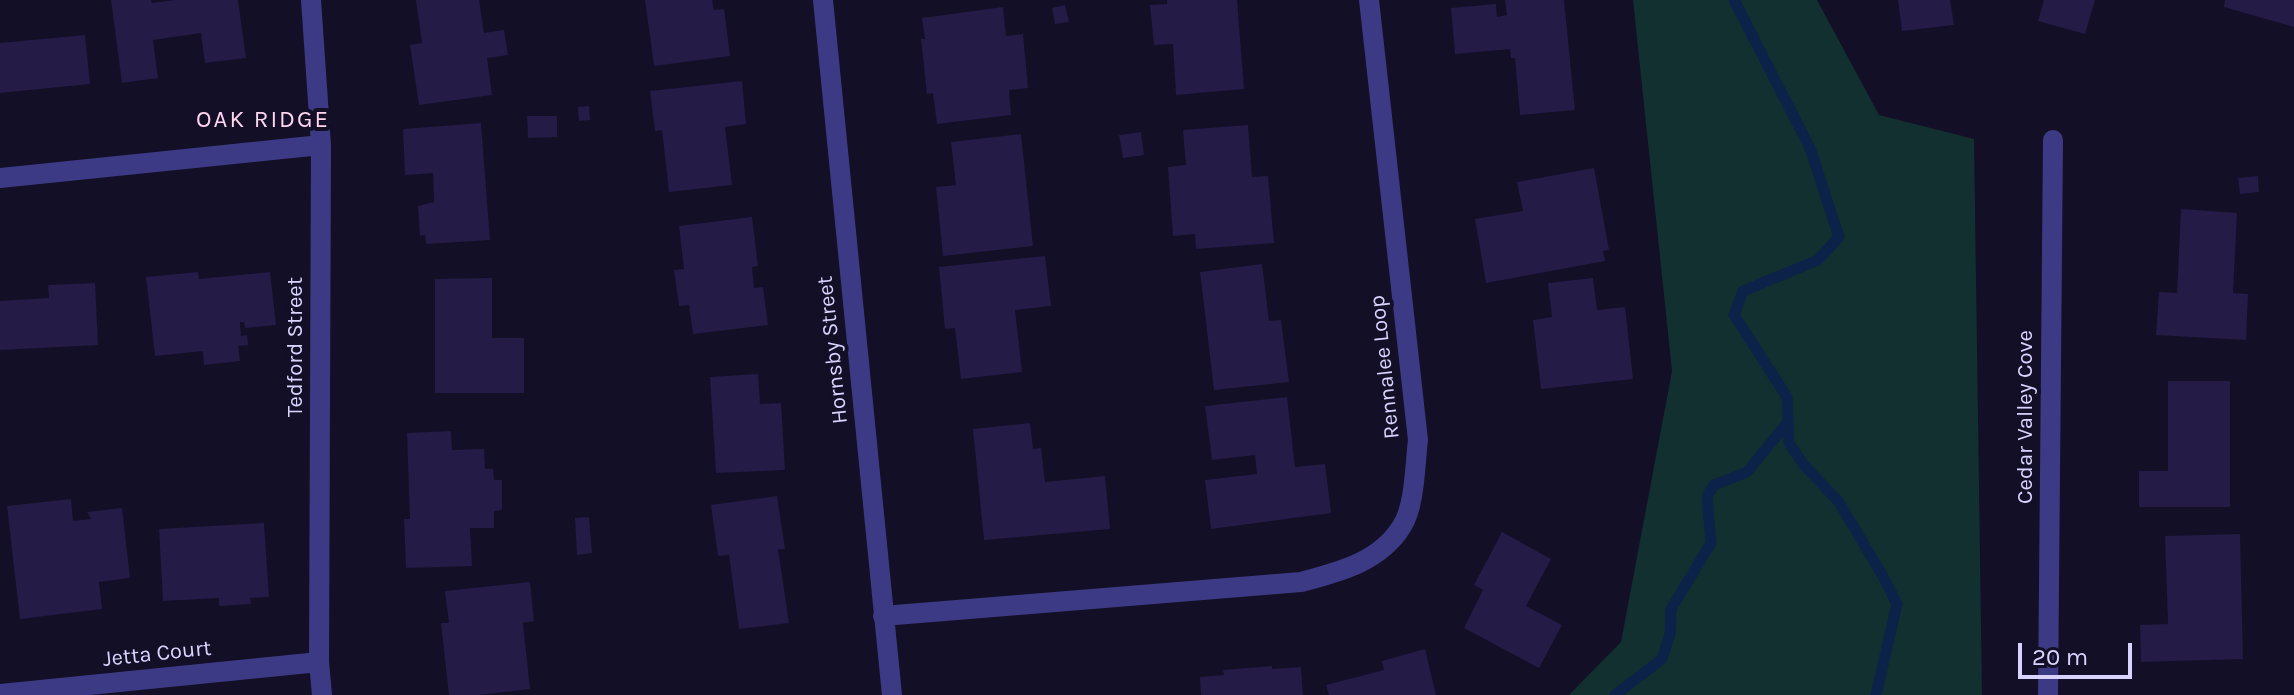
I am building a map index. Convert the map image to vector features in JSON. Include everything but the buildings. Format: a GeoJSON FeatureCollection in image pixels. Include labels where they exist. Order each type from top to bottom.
{"type":"FeatureCollection","features":[{"type":"Feature","properties":{"kind":"street","name":"Tedford Street"},"geometry":{"type":"LineString","coordinates":[[311,0],[321,145],[319,662],[322,695]]}},
{"type":"Feature","properties":{"kind":"street","name":"Hornsby Street"},"geometry":{"type":"LineString","coordinates":[[823,0],[892,695]]}},
{"type":"Feature","properties":{"kind":"street","name":"Rennalee Loop"},"geometry":{"type":"LineString","coordinates":[[883,616],[1301,582],[1347,570],[1379,552],[1404,525],[1418,440],[1369,0]]}},
{"type":"Feature","properties":{"kind":"street","name":"Cedar Valley Cove"},"geometry":{"type":"LineString","coordinates":[[2048,695],[2053,140]]}},
{"type":"Feature","properties":{"kind":"street"},"geometry":{"type":"LineString","coordinates":[[0,178],[321,145]]}},
{"type":"Feature","properties":{"kind":"street","name":"Jetta Court"},"geometry":{"type":"LineString","coordinates":[[0,694],[319,662]]}},
{"type":"Feature","properties":{"kind":"green space"},"geometry":{"type":"Polygon","coordinates":[[[1633,0],[1817,0],[1879,115],[1974,139],[1982,695],[1569,695],[1621,642],[1672,371],[1633,0]]]}},
{"type":"Feature","properties":{"kind":"waterway"},"geometry":{"type":"LineString","coordinates":[[1734,0],[1810,148],[1839,237],[1818,260],[1743,291],[1734,315],[1787,397],[1789,443],[1803,464],[1839,502],[1897,604],[1876,695]]}},
{"type":"Feature","properties":{"kind":"waterway"},"geometry":{"type":"LineString","coordinates":[[1615,695],[1662,659],[1670,634],[1671,609],[1711,543],[1707,496],[1714,485],[1747,472],[1788,422]]}},
{"type":"Feature","properties":{"kind":"district","name":"OAK RIDGE"},"geometry":{"type":"Point","coordinates":[263,120]}}]}
